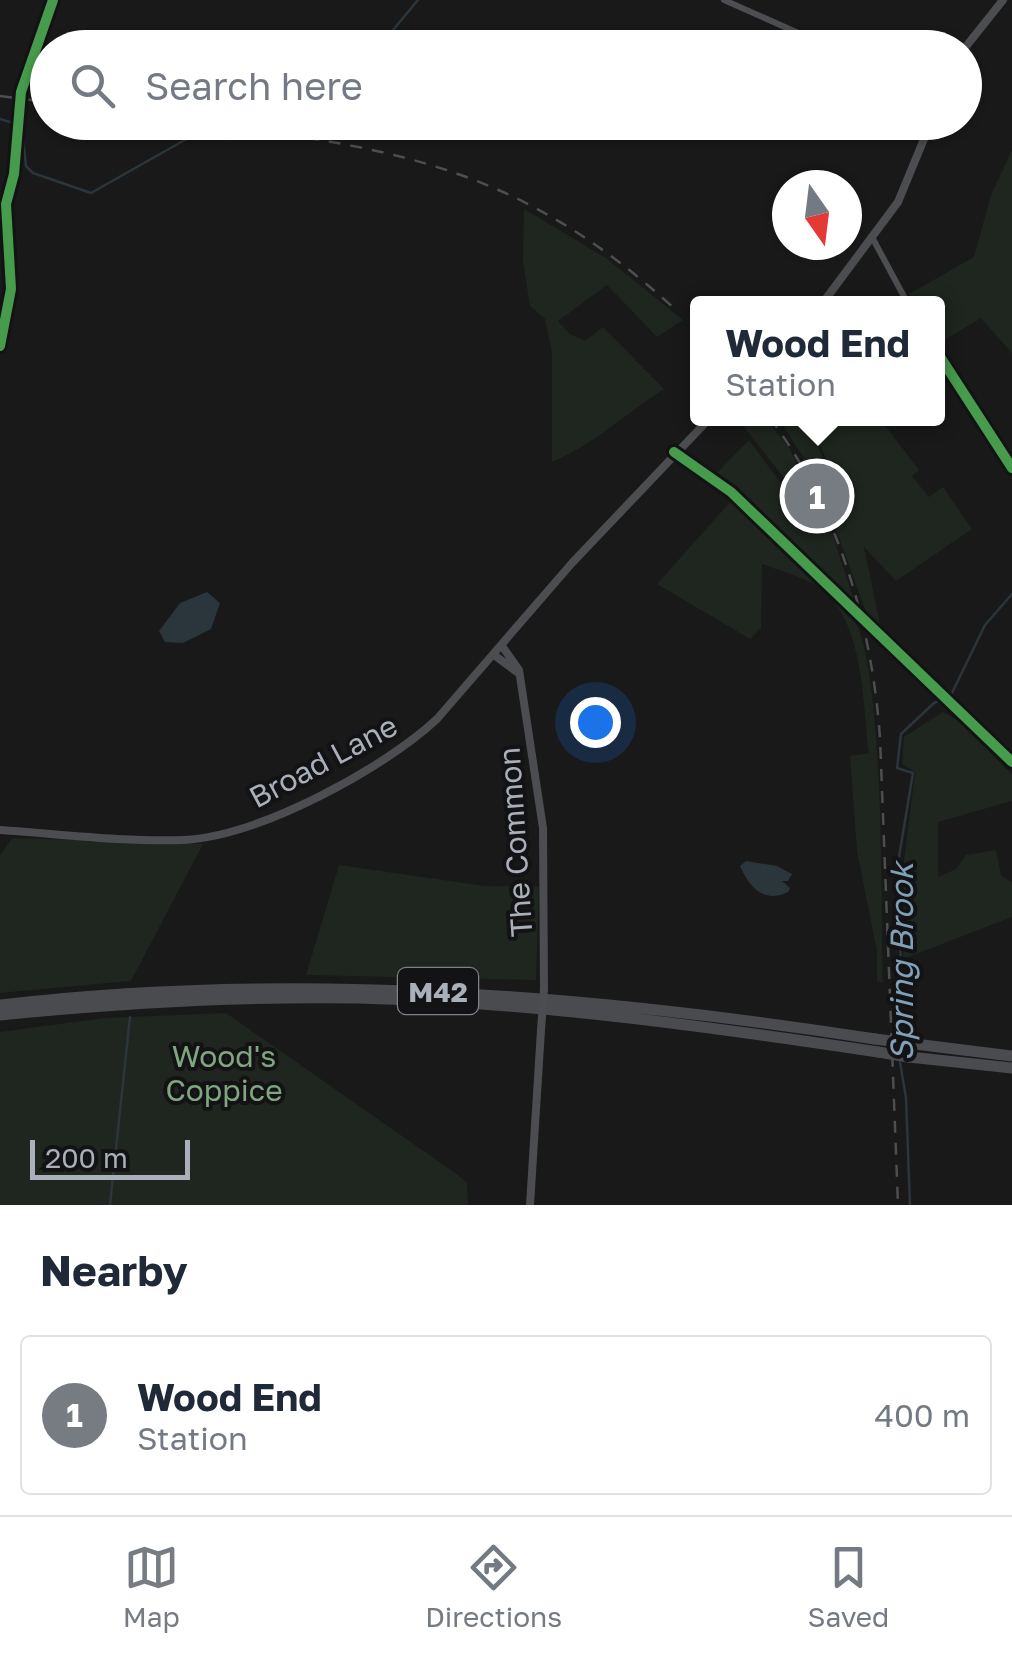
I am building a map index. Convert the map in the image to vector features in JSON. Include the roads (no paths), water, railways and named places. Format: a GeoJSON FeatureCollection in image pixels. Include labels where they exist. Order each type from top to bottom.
{"type":"FeatureCollection","features":[{"type":"Feature","properties":{"kind":"highway","name":"M42"},"geometry":{"type":"LineString","coordinates":[[0,1005],[163,992],[385,989],[565,999],[875,1039],[908,1050],[1012,1068]]}},
{"type":"Feature","properties":{"kind":"highway","name":"M42"},"geometry":{"type":"LineString","coordinates":[[0,1015],[210,999],[357,998],[642,1019],[878,1052],[1012,1056]]}},
{"type":"Feature","properties":{"kind":"main road"},"geometry":{"type":"LineString","coordinates":[[978,30],[1002,0]]}},
{"type":"Feature","properties":{"kind":"main road"},"geometry":{"type":"LineString","coordinates":[[828,296],[898,202],[924,140]]}},
{"type":"Feature","properties":{"kind":"main road","name":"Broad Lane"},"geometry":{"type":"LineString","coordinates":[[0,830],[183,840],[252,825],[335,786],[414,739],[702,426]]}},
{"type":"Feature","properties":{"kind":"main road","name":"The Common"},"geometry":{"type":"LineString","coordinates":[[502,646],[518,664],[543,828],[544,989],[530,1205]]}},
{"type":"Feature","properties":{"kind":"main road","name":"The Common"},"geometry":{"type":"LineString","coordinates":[[494,655],[516,672],[522,691]]}},
{"type":"Feature","properties":{"kind":"street"},"geometry":{"type":"LineString","coordinates":[[42,30],[53,0]]}},
{"type":"Feature","properties":{"kind":"street"},"geometry":{"type":"LineString","coordinates":[[724,0],[792,30]]}},
{"type":"Feature","properties":{"kind":"street"},"geometry":{"type":"LineString","coordinates":[[0,346],[10,289],[6,204],[14,174],[20,92],[30,64]]}},
{"type":"Feature","properties":{"kind":"street"},"geometry":{"type":"LineString","coordinates":[[873,239],[904,296]]}},
{"type":"Feature","properties":{"kind":"street"},"geometry":{"type":"LineString","coordinates":[[945,364],[1012,468]]}},
{"type":"Feature","properties":{"kind":"street"},"geometry":{"type":"LineString","coordinates":[[674,452],[731,492],[1012,762]]}},
{"type":"Feature","properties":{"kind":"waterway"},"geometry":{"type":"LineString","coordinates":[[393,30],[418,0]]}},
{"type":"Feature","properties":{"kind":"waterway"},"geometry":{"type":"LineString","coordinates":[[0,119],[13,123]]}},
{"type":"Feature","properties":{"kind":"waterway"},"geometry":{"type":"LineString","coordinates":[[22,128],[26,166],[33,173],[91,193],[185,140]]}},
{"type":"Feature","properties":{"kind":"waterway","name":"Spring Brook"},"geometry":{"type":"LineString","coordinates":[[899,1039],[902,991],[897,869],[913,773],[897,768],[901,734],[934,703],[951,695],[985,625],[1012,594]]}},
{"type":"Feature","properties":{"kind":"waterway"},"geometry":{"type":"LineString","coordinates":[[110,1205],[130,1017]]}},
{"type":"Feature","properties":{"kind":"waterway","name":"Spring Brook"},"geometry":{"type":"LineString","coordinates":[[900,1062],[906,1098],[910,1205]]}},
{"type":"Feature","properties":{"kind":"railway"},"geometry":{"type":"LineString","coordinates":[[0,96],[30,100]]}},
{"type":"Feature","properties":{"kind":"railway"},"geometry":{"type":"LineString","coordinates":[[317,140],[453,172],[509,195],[563,224],[618,261],[675,309]]}},
{"type":"Feature","properties":{"kind":"railway"},"geometry":{"type":"LineString","coordinates":[[775,426],[815,491],[848,570],[876,696],[898,1205]]}},
{"type":"Feature","properties":{"kind":"place","name":"Wood End"},"geometry":{"type":"Point","coordinates":[817,496]}},
{"type":"Feature","properties":{"kind":"park label","name":"Wood's Coppice"},"geometry":{"type":"Point","coordinates":[224,1073]}}]}
